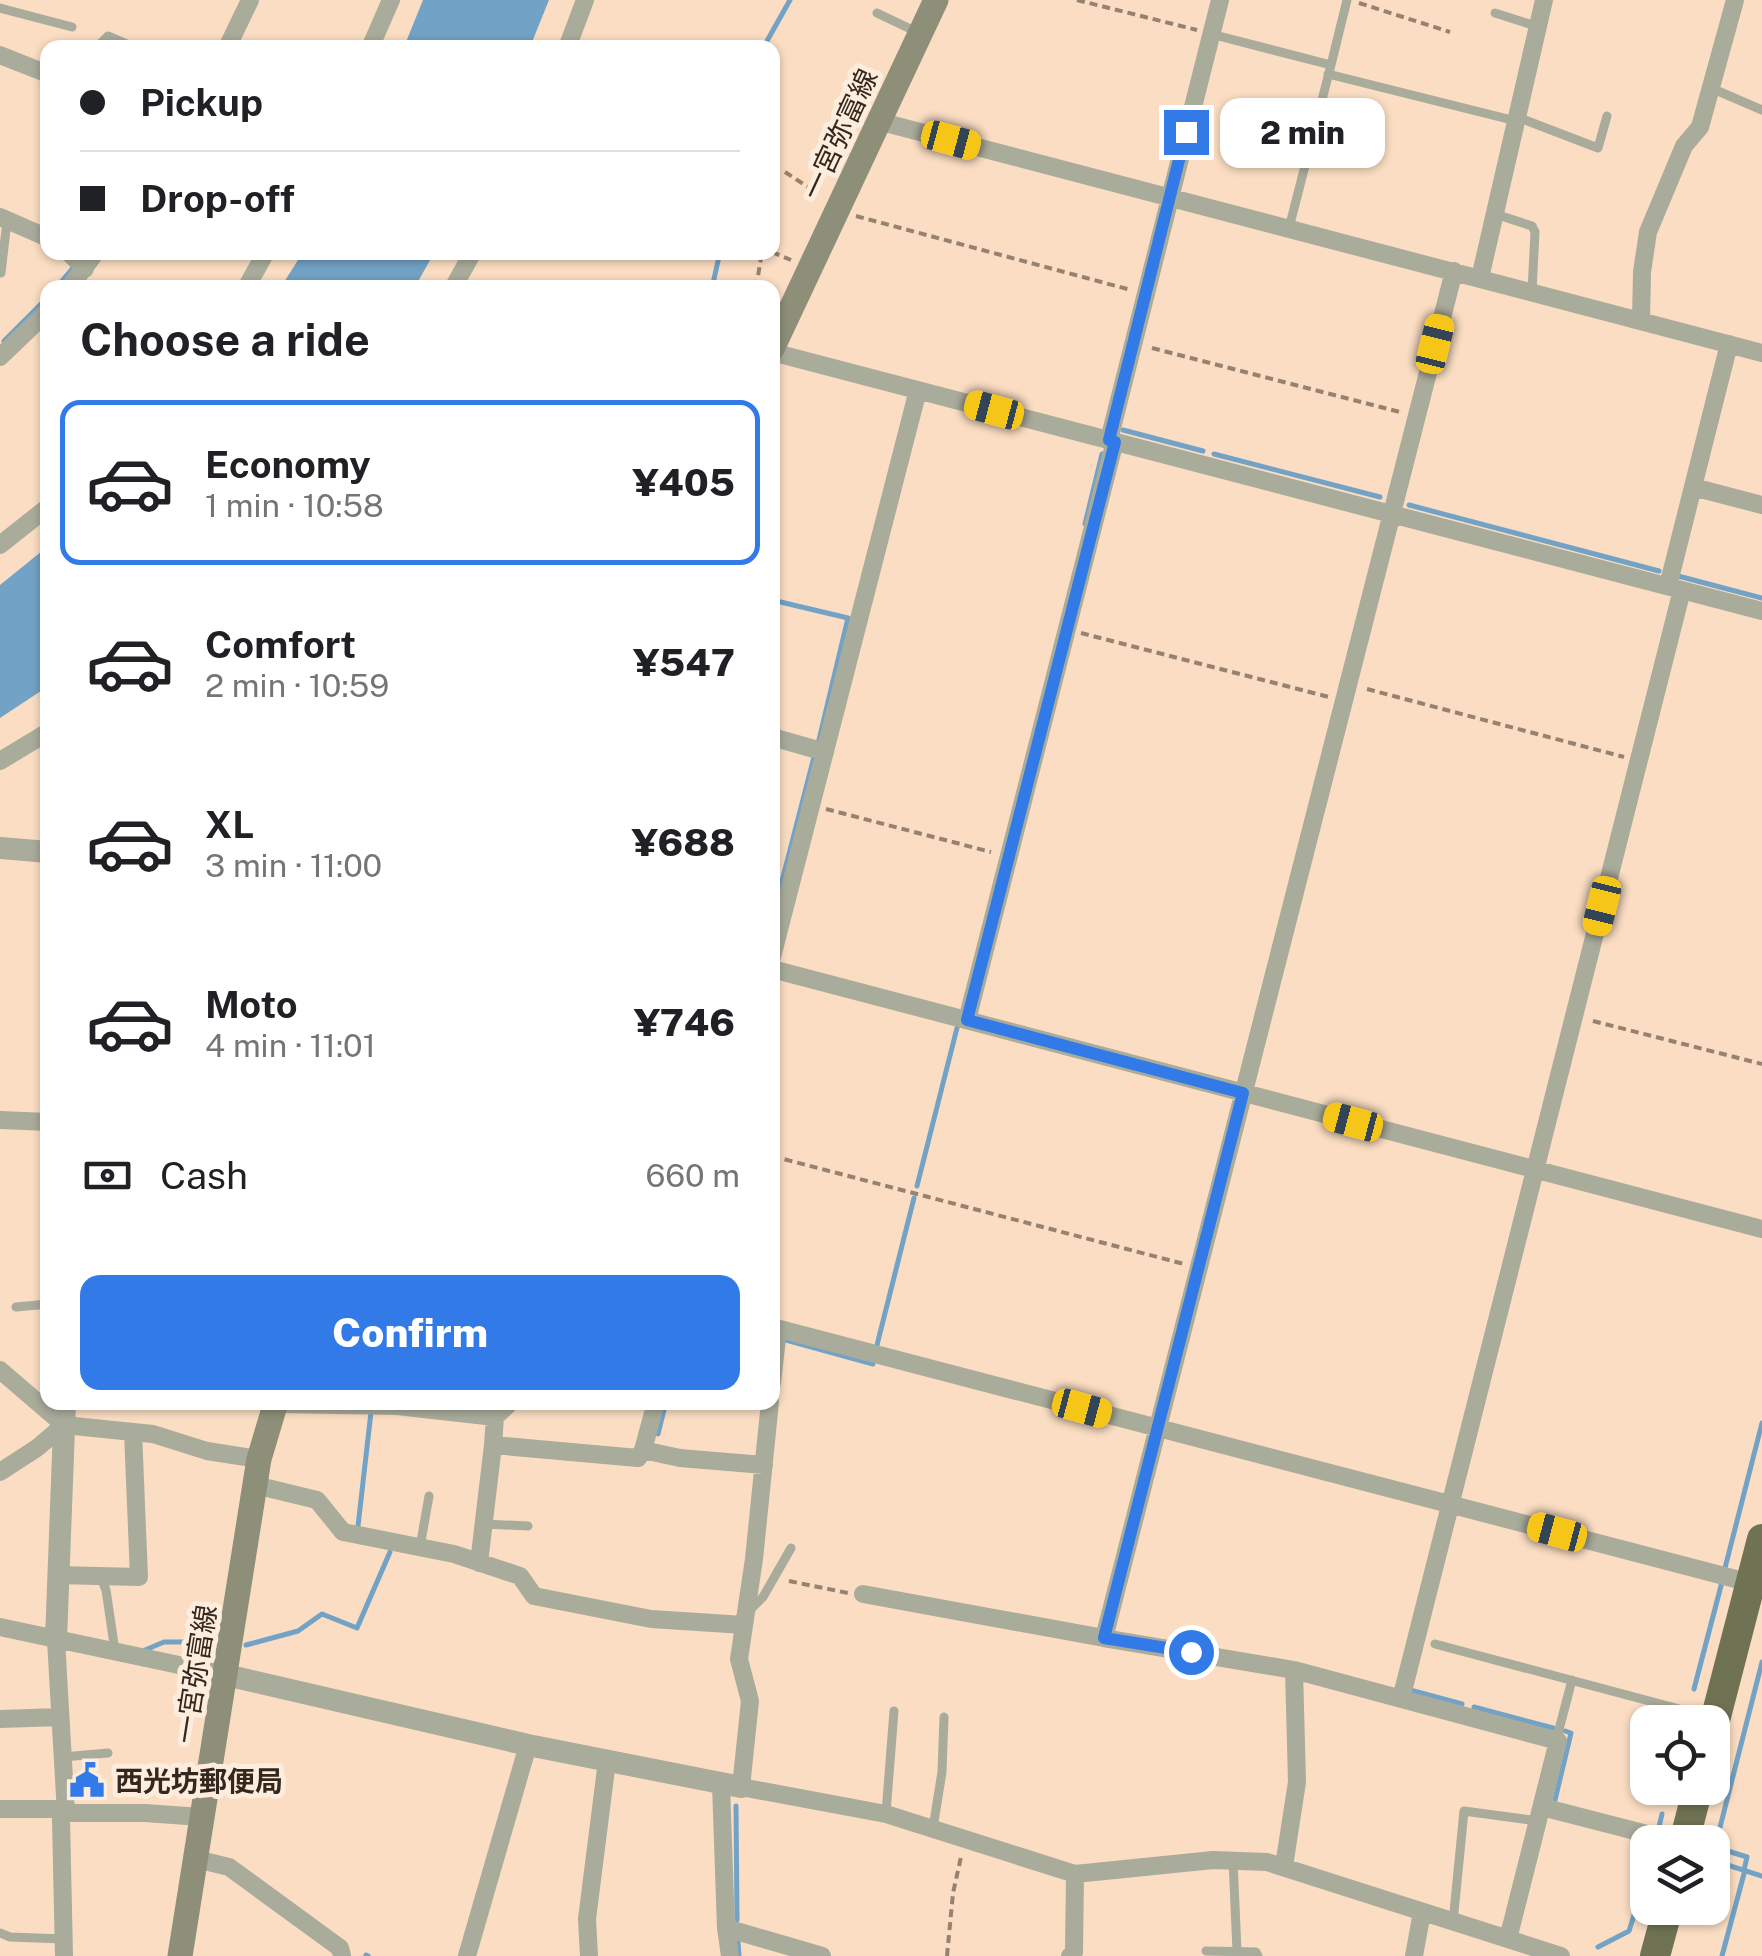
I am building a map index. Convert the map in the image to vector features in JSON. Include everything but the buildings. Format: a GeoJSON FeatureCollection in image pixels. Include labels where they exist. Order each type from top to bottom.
{"type":"FeatureCollection","features":[{"type":"Feature","properties":{"kind":"highway"},"geometry":{"type":"LineString","coordinates":[[1719,1705],[1762,1538]]}},
{"type":"Feature","properties":{"kind":"highway"},"geometry":{"type":"LineString","coordinates":[[1656,1956],[1664,1925]]}},
{"type":"Feature","properties":{"kind":"main road","name":"一宮弥富線"},"geometry":{"type":"LineString","coordinates":[[780,333],[936,0]]}},
{"type":"Feature","properties":{"kind":"main road","name":"一宮弥富線"},"geometry":{"type":"LineString","coordinates":[[180,1956],[259,1458],[274,1410]]}},
{"type":"Feature","properties":{"kind":"street"},"geometry":{"type":"LineString","coordinates":[[231,40],[250,0]]}},
{"type":"Feature","properties":{"kind":"street"},"geometry":{"type":"LineString","coordinates":[[373,40],[390,0]]}},
{"type":"Feature","properties":{"kind":"street"},"geometry":{"type":"LineString","coordinates":[[570,40],[585,0]]}},
{"type":"Feature","properties":{"kind":"street"},"geometry":{"type":"LineString","coordinates":[[967,1020],[1220,0]]}},
{"type":"Feature","properties":{"kind":"street"},"geometry":{"type":"LineString","coordinates":[[1480,278],[1544,0]]}},
{"type":"Feature","properties":{"kind":"street"},"geometry":{"type":"LineString","coordinates":[[1641,320],[1648,232],[1684,146],[1700,127],[1735,0]]}},
{"type":"Feature","properties":{"kind":"street"},"geometry":{"type":"LineString","coordinates":[[0,55],[40,71]]}},
{"type":"Feature","properties":{"kind":"street"},"geometry":{"type":"LineString","coordinates":[[878,122],[1762,353]]}},
{"type":"Feature","properties":{"kind":"street"},"geometry":{"type":"LineString","coordinates":[[4,218],[40,234]]}},
{"type":"Feature","properties":{"kind":"street"},"geometry":{"type":"LineString","coordinates":[[1104,1638],[1454,271]]}},
{"type":"Feature","properties":{"kind":"street"},"geometry":{"type":"LineString","coordinates":[[0,357],[40,319]]}},
{"type":"Feature","properties":{"kind":"street"},"geometry":{"type":"LineString","coordinates":[[1401,1699],[1638,761],[1693,488],[1730,344]]}},
{"type":"Feature","properties":{"kind":"street"},"geometry":{"type":"LineString","coordinates":[[780,352],[1762,611]]}},
{"type":"Feature","properties":{"kind":"street"},"geometry":{"type":"LineString","coordinates":[[780,926],[918,390]]}},
{"type":"Feature","properties":{"kind":"street"},"geometry":{"type":"LineString","coordinates":[[1693,488],[1762,505]]}},
{"type":"Feature","properties":{"kind":"street"},"geometry":{"type":"LineString","coordinates":[[0,546],[40,513]]}},
{"type":"Feature","properties":{"kind":"street"},"geometry":{"type":"LineString","coordinates":[[0,761],[40,737]]}},
{"type":"Feature","properties":{"kind":"street"},"geometry":{"type":"LineString","coordinates":[[780,738],[825,752]]}},
{"type":"Feature","properties":{"kind":"street"},"geometry":{"type":"LineString","coordinates":[[0,848],[40,851]]}},
{"type":"Feature","properties":{"kind":"street"},"geometry":{"type":"LineString","coordinates":[[780,971],[1762,1229]]}},
{"type":"Feature","properties":{"kind":"street"},"geometry":{"type":"LineString","coordinates":[[0,1120],[40,1122]]}},
{"type":"Feature","properties":{"kind":"street"},"geometry":{"type":"LineString","coordinates":[[780,1329],[1750,1583]]}},
{"type":"Feature","properties":{"kind":"street"},"geometry":{"type":"LineString","coordinates":[[0,1370],[40,1398]]}},
{"type":"Feature","properties":{"kind":"street"},"geometry":{"type":"LineString","coordinates":[[432,1410],[494,1417]]}},
{"type":"Feature","properties":{"kind":"street"},"geometry":{"type":"LineString","coordinates":[[479,1563],[494,1417],[502,1410]]}},
{"type":"Feature","properties":{"kind":"street"},"geometry":{"type":"LineString","coordinates":[[493,1445],[638,1458],[654,1410]]}},
{"type":"Feature","properties":{"kind":"street"},"geometry":{"type":"LineString","coordinates":[[730,1956],[726,1928],[731,1786],[750,1701],[738,1659],[769,1410]]}},
{"type":"Feature","properties":{"kind":"street"},"geometry":{"type":"LineString","coordinates":[[64,1414],[206,1450],[259,1458]]}},
{"type":"Feature","properties":{"kind":"street"},"geometry":{"type":"LineString","coordinates":[[0,1472],[37,1448],[64,1414]]}},
{"type":"Feature","properties":{"kind":"street"},"geometry":{"type":"LineString","coordinates":[[64,1414],[56,1640],[65,1811],[61,1819],[64,1948]]}},
{"type":"Feature","properties":{"kind":"street"},"geometry":{"type":"LineString","coordinates":[[58,1575],[139,1576],[134,1432]]}},
{"type":"Feature","properties":{"kind":"street"},"geometry":{"type":"LineString","coordinates":[[643,1450],[680,1458],[764,1465]]}},
{"type":"Feature","properties":{"kind":"street"},"geometry":{"type":"LineString","coordinates":[[255,1485],[317,1500],[344,1532],[454,1554],[520,1576],[534,1596],[651,1619],[745,1620]]}},
{"type":"Feature","properties":{"kind":"street"},"geometry":{"type":"LineString","coordinates":[[863,1594],[1294,1670],[1556,1740],[1508,1940]]}},
{"type":"Feature","properties":{"kind":"street"},"geometry":{"type":"LineString","coordinates":[[0,1626],[606,1761],[886,1814],[1075,1874],[1233,1860],[1267,1862],[1556,1955]]}},
{"type":"Feature","properties":{"kind":"street"},"geometry":{"type":"LineString","coordinates":[[1284,1866],[1297,1782],[1294,1670]]}},
{"type":"Feature","properties":{"kind":"street"},"geometry":{"type":"LineString","coordinates":[[0,1719],[60,1717]]}},
{"type":"Feature","properties":{"kind":"street"},"geometry":{"type":"LineString","coordinates":[[467,1956],[528,1744]]}},
{"type":"Feature","properties":{"kind":"street"},"geometry":{"type":"LineString","coordinates":[[589,1956],[587,1919],[606,1761]]}},
{"type":"Feature","properties":{"kind":"street"},"geometry":{"type":"LineString","coordinates":[[0,1809],[201,1817]]}},
{"type":"Feature","properties":{"kind":"street"},"geometry":{"type":"LineString","coordinates":[[1540,1814],[1630,1832]]}},
{"type":"Feature","properties":{"kind":"street"},"geometry":{"type":"LineString","coordinates":[[196,1860],[228,1867],[340,1948],[342,1956]]}},
{"type":"Feature","properties":{"kind":"street"},"geometry":{"type":"LineString","coordinates":[[1070,1956],[1074,1952],[1075,1874]]}},
{"type":"Feature","properties":{"kind":"street"},"geometry":{"type":"LineString","coordinates":[[1414,1956],[1422,1912]]}},
{"type":"Feature","properties":{"kind":"street"},"geometry":{"type":"LineString","coordinates":[[726,1928],[822,1956]]}},
{"type":"Feature","properties":{"kind":"lane"},"geometry":{"type":"LineString","coordinates":[[1289,228],[1348,0]]}},
{"type":"Feature","properties":{"kind":"lane"},"geometry":{"type":"LineString","coordinates":[[0,8],[72,28]]}},
{"type":"Feature","properties":{"kind":"lane"},"geometry":{"type":"LineString","coordinates":[[876,13],[920,34]]}},
{"type":"Feature","properties":{"kind":"lane"},"geometry":{"type":"LineString","coordinates":[[1494,13],[1538,27]]}},
{"type":"Feature","properties":{"kind":"lane"},"geometry":{"type":"LineString","coordinates":[[1211,34],[1329,70],[1517,119],[1598,148],[1607,116]]}},
{"type":"Feature","properties":{"kind":"lane"},"geometry":{"type":"LineString","coordinates":[[1711,88],[1762,110]]}},
{"type":"Feature","properties":{"kind":"lane"},"geometry":{"type":"LineString","coordinates":[[1493,213],[1532,226],[1532,291]]}},
{"type":"Feature","properties":{"kind":"lane"},"geometry":{"type":"LineString","coordinates":[[1,272],[4,218]]}},
{"type":"Feature","properties":{"kind":"lane"},"geometry":{"type":"LineString","coordinates":[[16,1307],[40,1305]]}},
{"type":"Feature","properties":{"kind":"lane"},"geometry":{"type":"LineString","coordinates":[[420,1547],[430,1496]]}},
{"type":"Feature","properties":{"kind":"lane"},"geometry":{"type":"LineString","coordinates":[[484,1524],[528,1526]]}},
{"type":"Feature","properties":{"kind":"lane"},"geometry":{"type":"LineString","coordinates":[[745,1620],[763,1598],[791,1548]]}},
{"type":"Feature","properties":{"kind":"lane"},"geometry":{"type":"LineString","coordinates":[[100,1576],[106,1590],[116,1654]]}},
{"type":"Feature","properties":{"kind":"lane"},"geometry":{"type":"LineString","coordinates":[[1435,1644],[1651,1705]]}},
{"type":"Feature","properties":{"kind":"lane"},"geometry":{"type":"LineString","coordinates":[[1556,1740],[1572,1680]]}},
{"type":"Feature","properties":{"kind":"lane"},"geometry":{"type":"LineString","coordinates":[[886,1814],[894,1712]]}},
{"type":"Feature","properties":{"kind":"lane"},"geometry":{"type":"LineString","coordinates":[[933,1828],[942,1772],[944,1717]]}},
{"type":"Feature","properties":{"kind":"lane"},"geometry":{"type":"LineString","coordinates":[[62,1757],[108,1754]]}},
{"type":"Feature","properties":{"kind":"lane"},"geometry":{"type":"LineString","coordinates":[[1452,1922],[1464,1811],[1540,1814]]}},
{"type":"Feature","properties":{"kind":"lane"},"geometry":{"type":"LineString","coordinates":[[1233,1860],[1237,1952]]}},
{"type":"Feature","properties":{"kind":"lane"},"geometry":{"type":"LineString","coordinates":[[0,1933],[64,1948]]}},
{"type":"Feature","properties":{"kind":"lane"},"geometry":{"type":"LineString","coordinates":[[1206,1951],[1256,1952],[1258,1956]]}},
{"type":"Feature","properties":{"kind":"path"},"geometry":{"type":"LineString","coordinates":[[1076,0],[1211,34]]}},
{"type":"Feature","properties":{"kind":"path"},"geometry":{"type":"LineString","coordinates":[[1348,0],[1450,32]]}},
{"type":"Feature","properties":{"kind":"path"},"geometry":{"type":"LineString","coordinates":[[780,172],[814,191]]}},
{"type":"Feature","properties":{"kind":"path"},"geometry":{"type":"LineString","coordinates":[[836,211],[1146,294]]}},
{"type":"Feature","properties":{"kind":"path"},"geometry":{"type":"LineString","coordinates":[[1133,343],[1416,416]]}},
{"type":"Feature","properties":{"kind":"path"},"geometry":{"type":"LineString","coordinates":[[1067,629],[1638,761]]}},
{"type":"Feature","properties":{"kind":"path"},"geometry":{"type":"LineString","coordinates":[[811,806],[1009,856]]}},
{"type":"Feature","properties":{"kind":"path"},"geometry":{"type":"LineString","coordinates":[[1574,1016],[1762,1064]]}},
{"type":"Feature","properties":{"kind":"path"},"geometry":{"type":"LineString","coordinates":[[780,1158],[1198,1268]]}},
{"type":"Feature","properties":{"kind":"path"},"geometry":{"type":"LineString","coordinates":[[774,1578],[863,1594]]}},
{"type":"Feature","properties":{"kind":"path"},"geometry":{"type":"LineString","coordinates":[[947,1956],[953,1892],[965,1838]]}},
{"type":"Feature","properties":{"kind":"water"},"geometry":{"type":"Polygon","coordinates":[[[423,0],[549,0],[533,40],[407,40],[423,0]]]}},
{"type":"Feature","properties":{"kind":"water"},"geometry":{"type":"Polygon","coordinates":[[[298,260],[430,260],[419,280],[285,280],[298,260]]]}},
{"type":"Feature","properties":{"kind":"water"},"geometry":{"type":"Polygon","coordinates":[[[40,553],[40,692],[0,718],[0,585],[40,553]]]}},
{"type":"Feature","properties":{"kind":"waterway"},"geometry":{"type":"LineString","coordinates":[[768,40],[790,0]]}},
{"type":"Feature","properties":{"kind":"waterway"},"geometry":{"type":"LineString","coordinates":[[714,280],[718,260]]}},
{"type":"Feature","properties":{"kind":"waterway"},"geometry":{"type":"LineString","coordinates":[[63,280],[74,267]]}},
{"type":"Feature","properties":{"kind":"waterway"},"geometry":{"type":"LineString","coordinates":[[4,341],[40,305]]}},
{"type":"Feature","properties":{"kind":"waterway"},"geometry":{"type":"LineString","coordinates":[[1123,430],[1203,451]]}},
{"type":"Feature","properties":{"kind":"waterway"},"geometry":{"type":"LineString","coordinates":[[1085,524],[1102,454]]}},
{"type":"Feature","properties":{"kind":"waterway"},"geometry":{"type":"LineString","coordinates":[[1214,454],[1380,497]]}},
{"type":"Feature","properties":{"kind":"waterway"},"geometry":{"type":"LineString","coordinates":[[1409,505],[1659,571]]}},
{"type":"Feature","properties":{"kind":"waterway"},"geometry":{"type":"LineString","coordinates":[[1678,576],[1762,598]]}},
{"type":"Feature","properties":{"kind":"waterway"},"geometry":{"type":"LineString","coordinates":[[780,602],[848,618],[818,744]]}},
{"type":"Feature","properties":{"kind":"waterway"},"geometry":{"type":"LineString","coordinates":[[780,889],[814,757]]}},
{"type":"Feature","properties":{"kind":"waterway"},"geometry":{"type":"LineString","coordinates":[[917,1186],[957,1028]]}},
{"type":"Feature","properties":{"kind":"waterway"},"geometry":{"type":"LineString","coordinates":[[877,1345],[914,1198]]}},
{"type":"Feature","properties":{"kind":"waterway"},"geometry":{"type":"LineString","coordinates":[[786,1340],[873,1364]]}},
{"type":"Feature","properties":{"kind":"waterway"},"geometry":{"type":"LineString","coordinates":[[658,1434],[664,1410]]}},
{"type":"Feature","properties":{"kind":"waterway"},"geometry":{"type":"LineString","coordinates":[[358,1526],[371,1412]]}},
{"type":"Feature","properties":{"kind":"waterway"},"geometry":{"type":"LineString","coordinates":[[1725,1568],[1762,1423]]}},
{"type":"Feature","properties":{"kind":"waterway"},"geometry":{"type":"LineString","coordinates":[[246,1645],[298,1631],[322,1614],[357,1628],[390,1552]]}},
{"type":"Feature","properties":{"kind":"waterway"},"geometry":{"type":"LineString","coordinates":[[1694,1689],[1722,1582]]}},
{"type":"Feature","properties":{"kind":"waterway"},"geometry":{"type":"LineString","coordinates":[[145,1650],[164,1642],[198,1642]]}},
{"type":"Feature","properties":{"kind":"waterway"},"geometry":{"type":"LineString","coordinates":[[1744,1870],[1747,1857],[1715,1847],[1762,1662]]}},
{"type":"Feature","properties":{"kind":"waterway"},"geometry":{"type":"LineString","coordinates":[[1410,1690],[1462,1704]]}},
{"type":"Feature","properties":{"kind":"waterway"},"geometry":{"type":"LineString","coordinates":[[1474,1707],[1553,1728]]}},
{"type":"Feature","properties":{"kind":"waterway"},"geometry":{"type":"LineString","coordinates":[[1555,1800],[1571,1733],[1565,1731]]}},
{"type":"Feature","properties":{"kind":"waterway"},"geometry":{"type":"LineString","coordinates":[[736,1806],[737,1920]]}},
{"type":"Feature","properties":{"kind":"waterway"},"geometry":{"type":"LineString","coordinates":[[1659,1825],[1662,1814]]}},
{"type":"Feature","properties":{"kind":"waterway"},"geometry":{"type":"LineString","coordinates":[[1730,1866],[1762,1876]]}},
{"type":"Feature","properties":{"kind":"waterway"},"geometry":{"type":"LineString","coordinates":[[1722,1956],[1745,1870]]}},
{"type":"Feature","properties":{"kind":"waterway"},"geometry":{"type":"LineString","coordinates":[[1598,1947],[1629,1931],[1631,1925]]}},
{"type":"Feature","properties":{"kind":"waterway"},"geometry":{"type":"LineString","coordinates":[[738,1942],[739,1956]]}},
{"type":"Feature","properties":{"kind":"place","name":"西光坊郵便局"},"geometry":{"type":"Point","coordinates":[87,1780]}},
{"type":"Feature","properties":{"kind":"route"},"geometry":{"type":"LineString","coordinates":[[1186,132],[1109,440],[1115,442],[967,1020],[1243,1093],[1104,1638],[1191,1652]]}}]}
